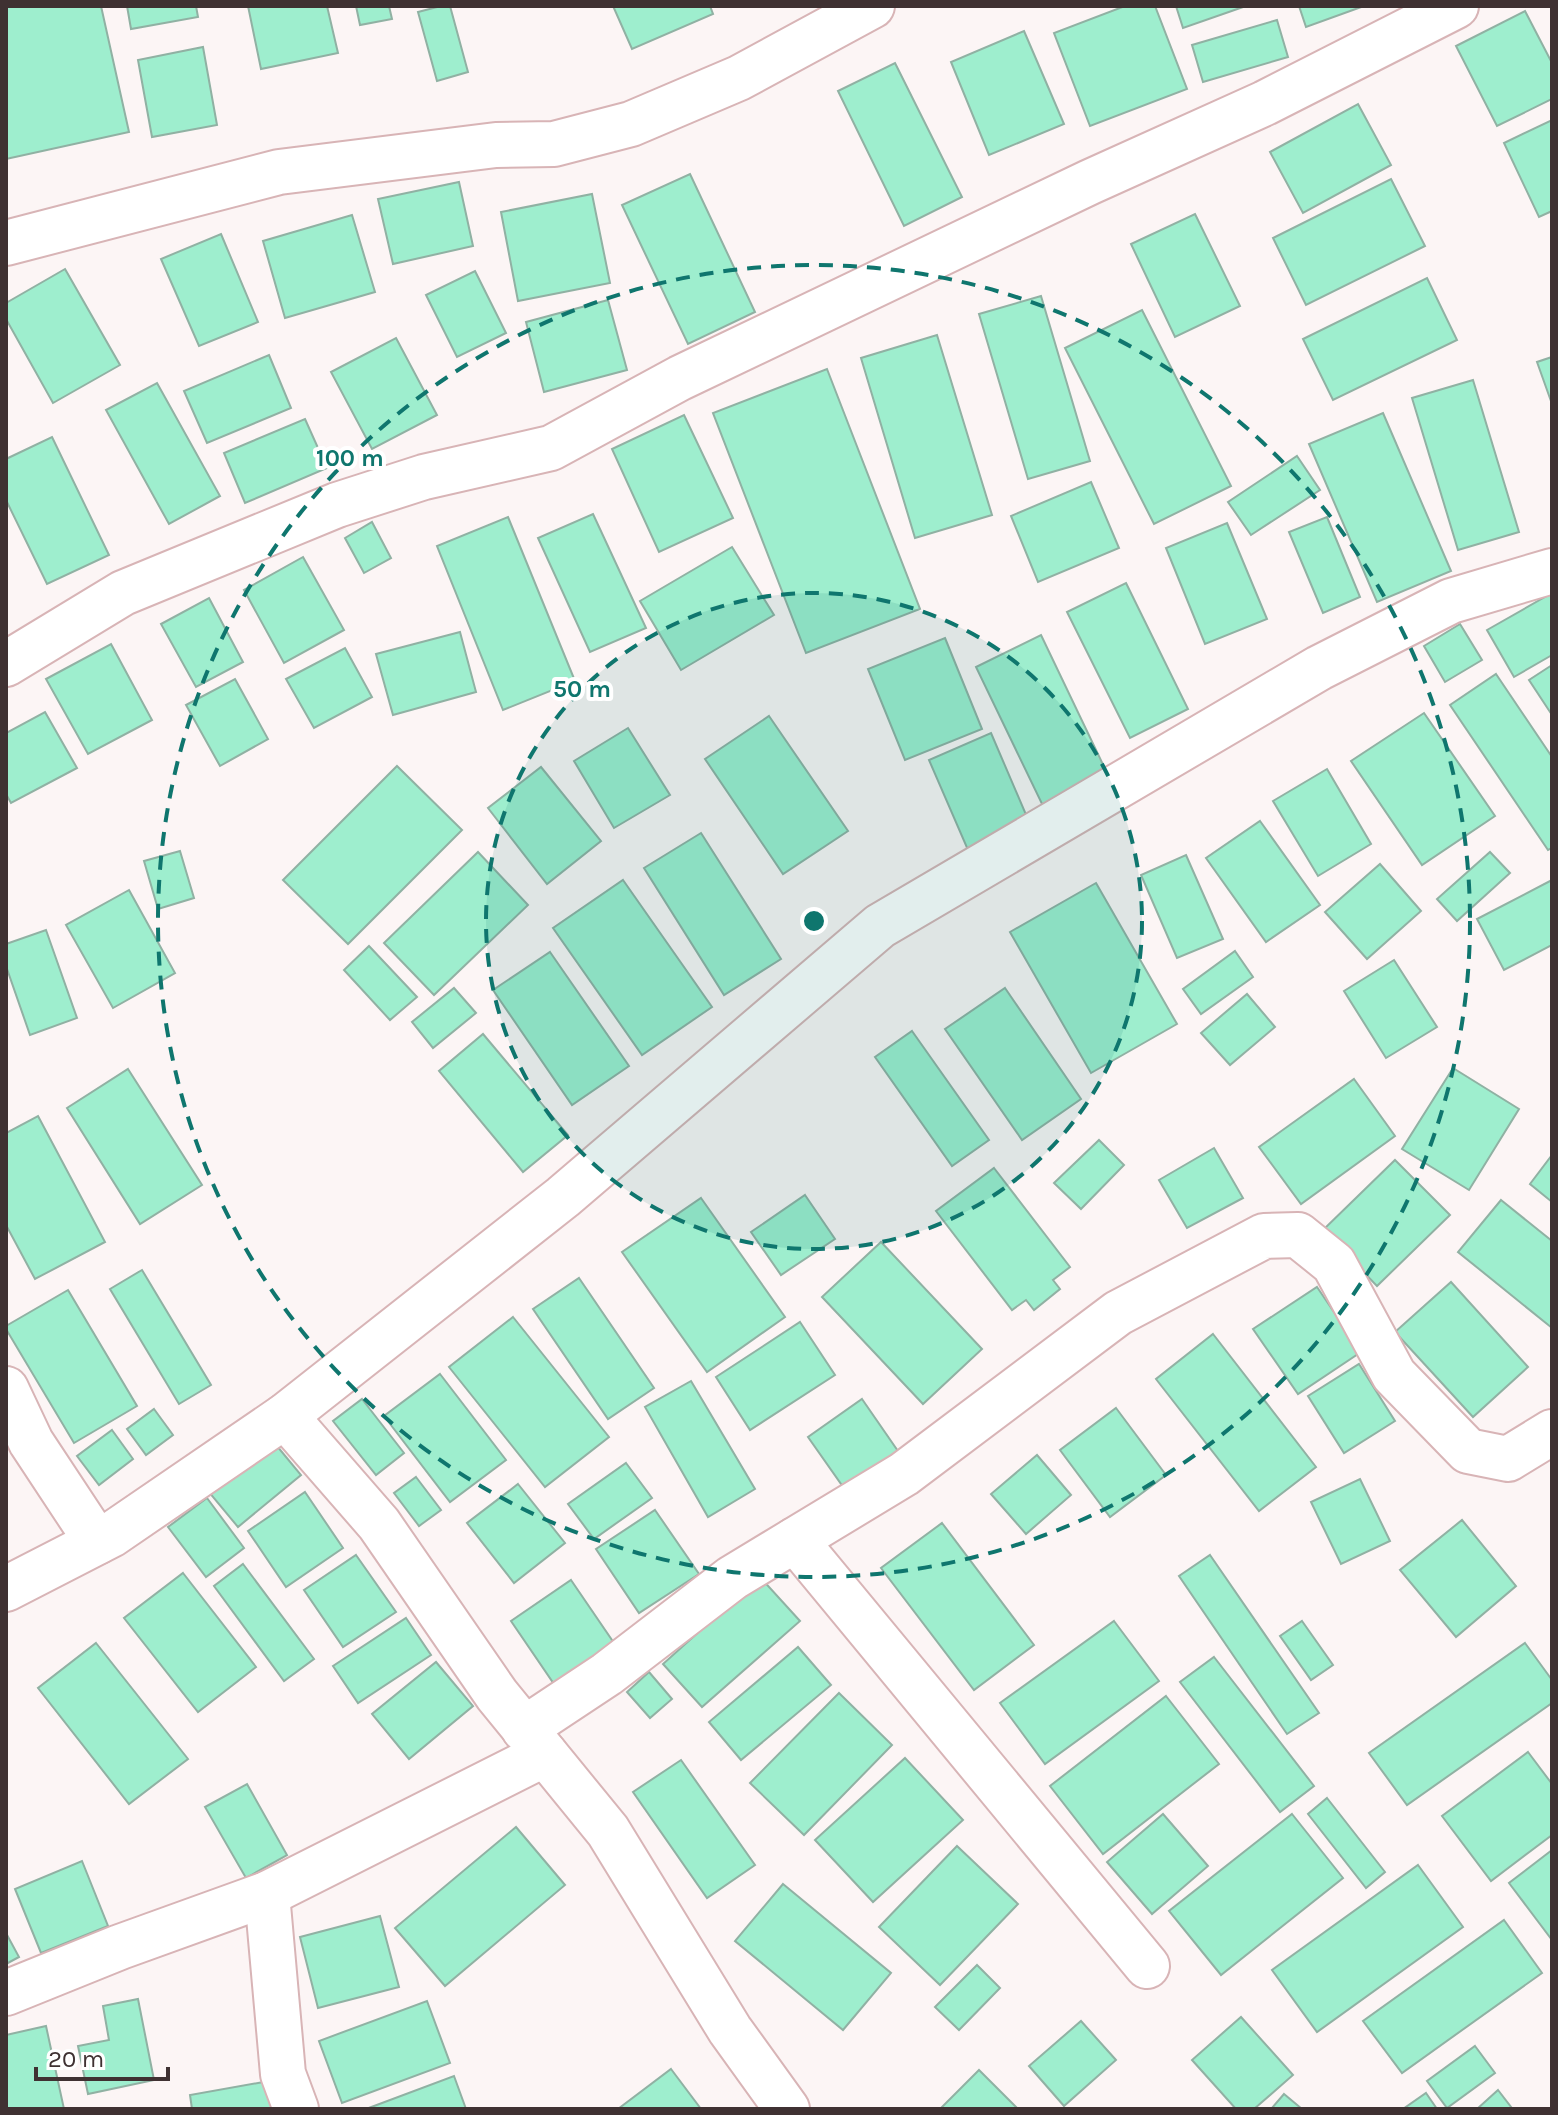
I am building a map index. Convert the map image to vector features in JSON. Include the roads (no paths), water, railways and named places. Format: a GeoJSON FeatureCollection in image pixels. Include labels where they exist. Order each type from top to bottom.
{"type":"FeatureCollection","features":[{"type":"Feature","properties":{"kind":"street"},"geometry":{"type":"LineString","coordinates":[[6,243],[279,172],[496,145],[554,144],[631,124],[739,78],[872,6]]}},
{"type":"Feature","properties":{"kind":"street"},"geometry":{"type":"LineString","coordinates":[[6,664],[123,593],[337,505],[424,477],[551,448],[680,378],[1090,182],[1265,103],[1456,6]]}},
{"type":"Feature","properties":{"kind":"street"},"geometry":{"type":"LineString","coordinates":[[6,1589],[111,1535],[285,1416],[563,1197],[880,926],[1319,668],[1451,601],[1552,571]]}},
{"type":"Feature","properties":{"kind":"street"},"geometry":{"type":"LineString","coordinates":[[6,1993],[120,1947],[267,1894],[535,1742],[607,1674],[732,1578],[904,1474],[1118,1313],[1264,1236],[1298,1235],[1334,1264],[1394,1375],[1468,1451],[1508,1459],[1552,1432]]}},
{"type":"Feature","properties":{"kind":"street"},"geometry":{"type":"LineString","coordinates":[[6,1389],[31,1442],[97,1542]]}},
{"type":"Feature","properties":{"kind":"street"},"geometry":{"type":"LineString","coordinates":[[285,1416],[379,1524],[497,1695],[608,1831],[730,2030],[787,2109]]}},
{"type":"Feature","properties":{"kind":"street"},"geometry":{"type":"LineString","coordinates":[[795,1540],[1147,1966]]}},
{"type":"Feature","properties":{"kind":"street"},"geometry":{"type":"LineString","coordinates":[[267,1894],[283,2074],[296,2109]]}}]}
